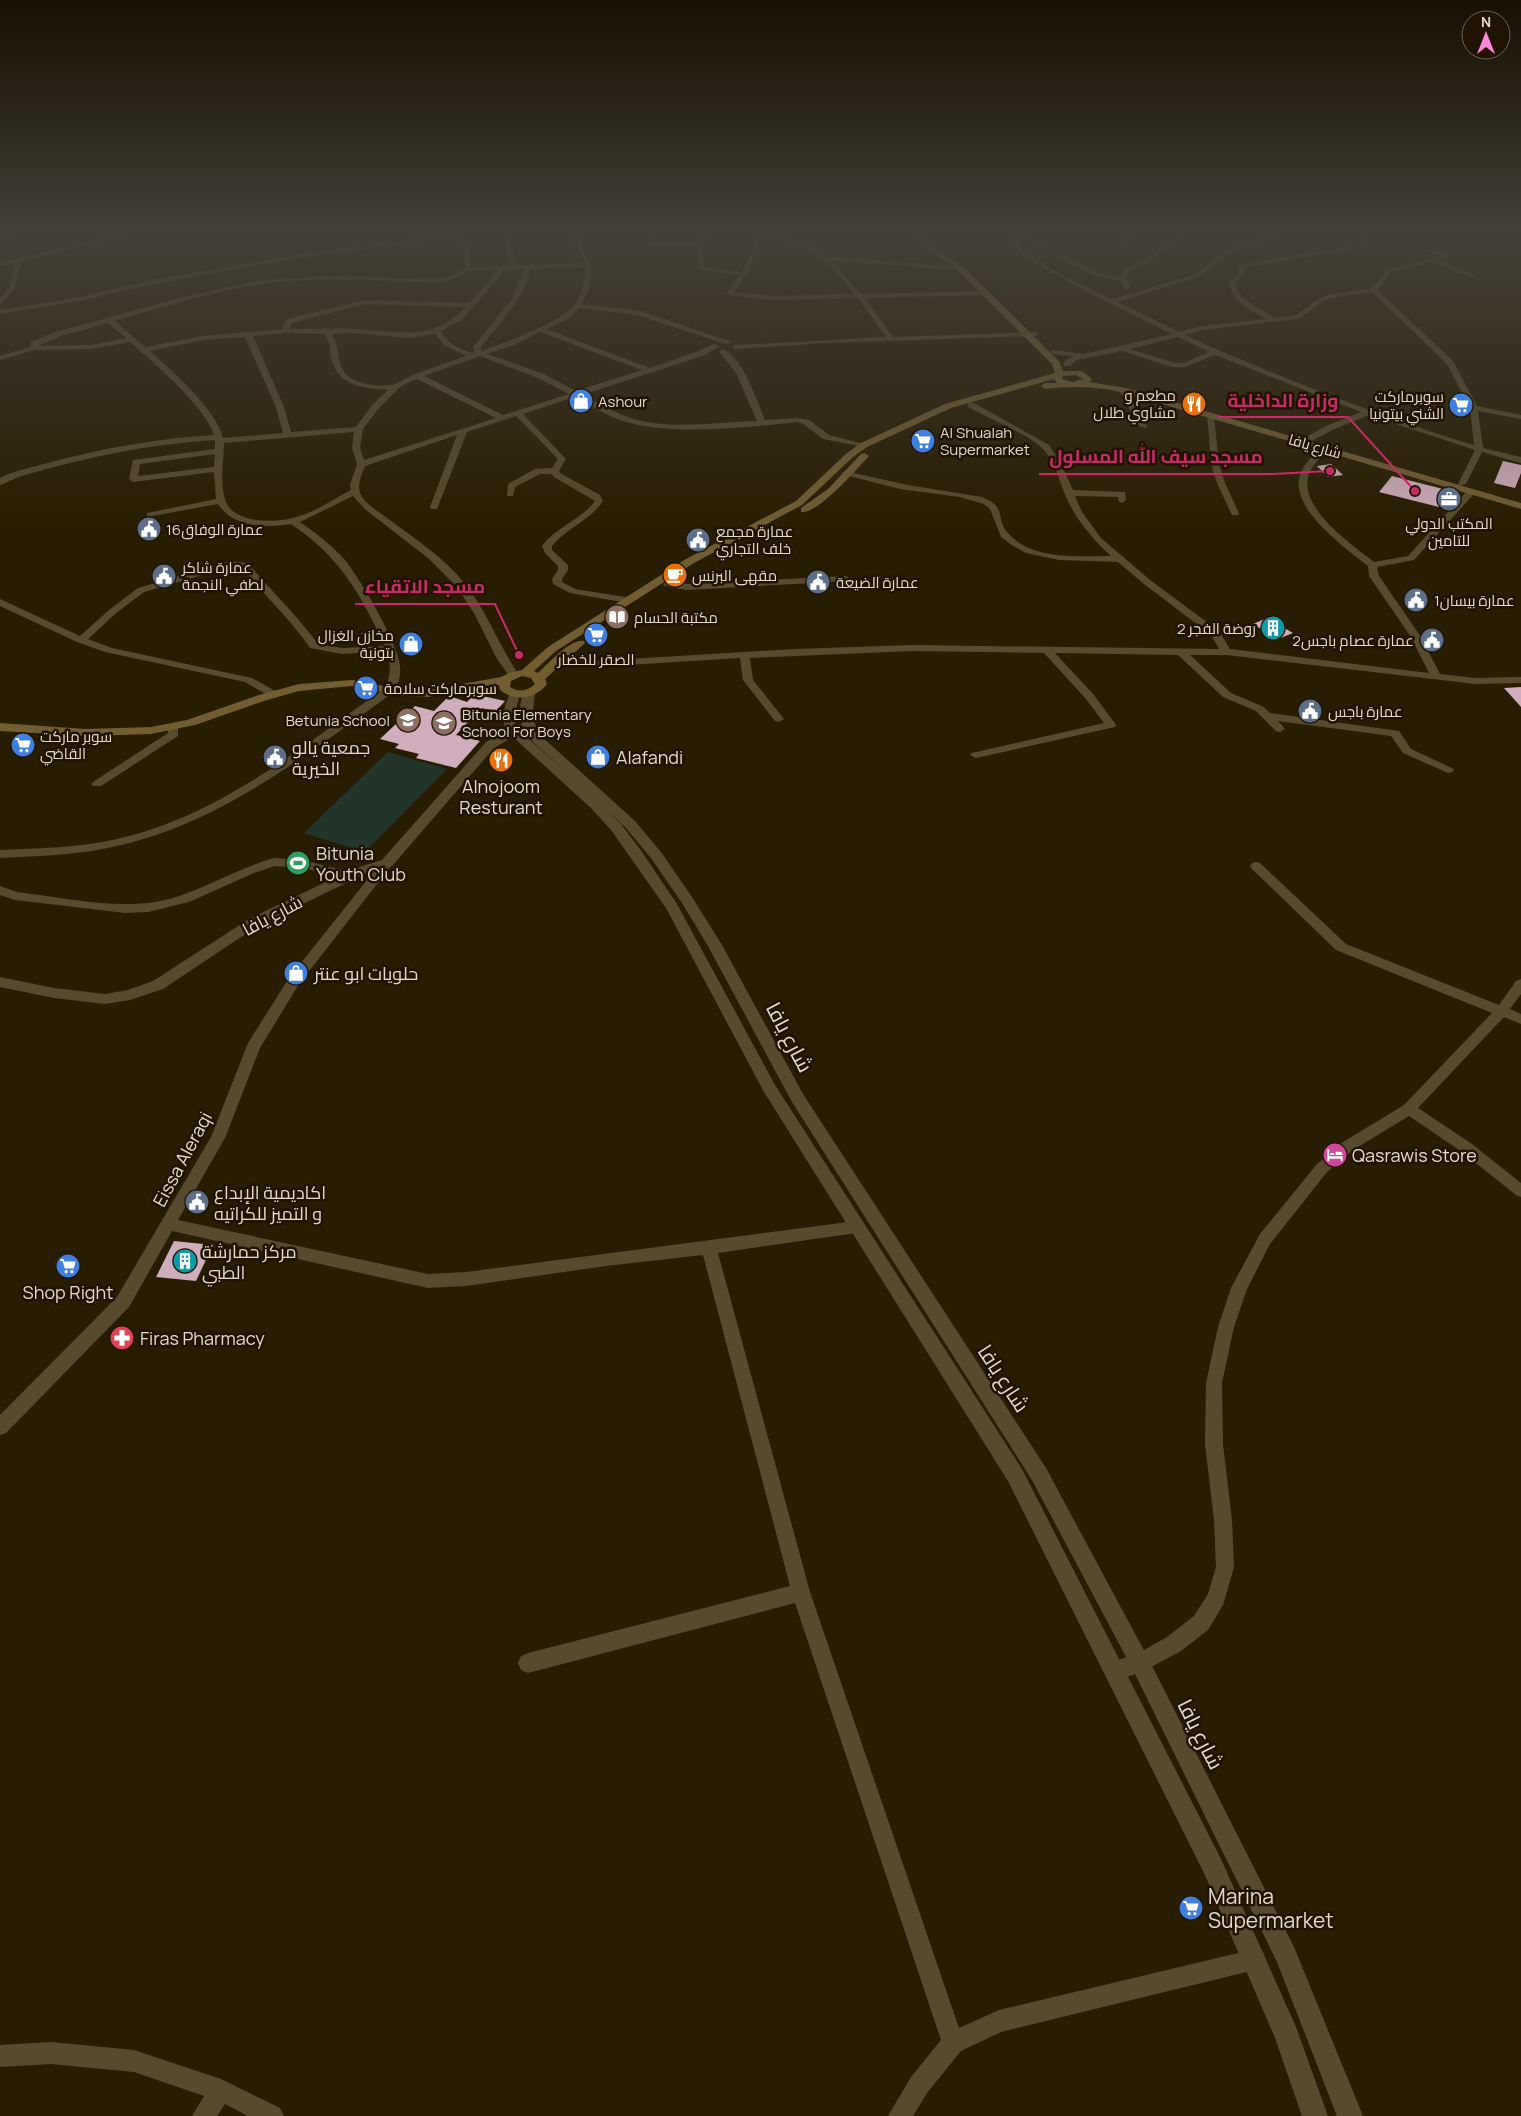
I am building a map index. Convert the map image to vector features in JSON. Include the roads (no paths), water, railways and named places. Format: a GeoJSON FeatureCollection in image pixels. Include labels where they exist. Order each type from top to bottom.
{"type":"FeatureCollection","features":[{"type":"Feature","properties":{"kind":"main road"},"geometry":{"type":"LineString","coordinates":[[1023,332],[1056,363],[1059,374],[1058,380],[1074,384],[1087,381],[1082,374],[1067,364],[1034,332]]}},
{"type":"Feature","properties":{"kind":"main road"},"geometry":{"type":"LineString","coordinates":[[515,684],[552,649],[628,600],[690,561],[799,503],[850,455],[864,445],[948,406],[1059,374],[1082,374]]}},
{"type":"Feature","properties":{"kind":"main road","name":"شارع يافا"},"geometry":{"type":"LineString","coordinates":[[1082,374],[1521,501]]}},
{"type":"Feature","properties":{"kind":"main road","name":"شارع يافا"},"geometry":{"type":"LineString","coordinates":[[515,684],[539,688],[541,684],[539,678],[566,652],[668,584],[814,504],[831,491],[857,462],[881,445],[932,420],[971,405],[1043,386],[1074,384],[1105,386],[1123,390],[1470,493],[1521,506]]}},
{"type":"Feature","properties":{"kind":"main road"},"geometry":{"type":"LineString","coordinates":[[0,727],[110,734],[173,727],[274,694],[317,685],[362,684],[418,694],[515,684],[539,678]]}},
{"type":"Feature","properties":{"kind":"street"},"geometry":{"type":"LineString","coordinates":[[34,348],[34,344],[67,332]]}},
{"type":"Feature","properties":{"kind":"street"},"geometry":{"type":"LineString","coordinates":[[123,332],[181,384],[196,400],[215,426],[221,451],[219,469],[220,494],[224,507],[243,520],[266,523],[293,521],[307,516],[355,491]]}},
{"type":"Feature","properties":{"kind":"street"},"geometry":{"type":"LineString","coordinates":[[143,350],[203,338],[277,332]]}},
{"type":"Feature","properties":{"kind":"street"},"geometry":{"type":"LineString","coordinates":[[316,332],[333,332]]}},
{"type":"Feature","properties":{"kind":"street"},"geometry":{"type":"LineString","coordinates":[[326,332],[334,343],[338,372],[342,376],[352,382],[394,388]]}},
{"type":"Feature","properties":{"kind":"street"},"geometry":{"type":"LineString","coordinates":[[361,332],[410,336],[432,332]]}},
{"type":"Feature","properties":{"kind":"street"},"geometry":{"type":"LineString","coordinates":[[436,332],[446,343],[541,376],[615,415],[650,425],[698,427],[798,420],[806,422],[826,438],[864,445]]}},
{"type":"Feature","properties":{"kind":"street"},"geometry":{"type":"LineString","coordinates":[[475,354],[476,347],[489,332]]}},
{"type":"Feature","properties":{"kind":"street"},"geometry":{"type":"LineString","coordinates":[[534,332],[511,343],[475,354],[417,376],[394,388],[376,406],[359,429],[356,448],[361,464],[356,476],[355,491],[368,508],[431,556],[461,585],[480,615],[515,684],[524,708],[520,727],[616,827],[672,907],[769,1088],[1016,1475],[1213,1867],[1287,2036],[1315,2116]]}},
{"type":"Feature","properties":{"kind":"street"},"geometry":{"type":"LineString","coordinates":[[547,332],[649,370]]}},
{"type":"Feature","properties":{"kind":"street"},"geometry":{"type":"LineString","coordinates":[[692,332],[733,345]]}},
{"type":"Feature","properties":{"kind":"street"},"geometry":{"type":"LineString","coordinates":[[886,332],[892,340]]}},
{"type":"Feature","properties":{"kind":"street"},"geometry":{"type":"LineString","coordinates":[[1171,332],[1215,352],[1367,413],[1479,450],[1521,460]]}},
{"type":"Feature","properties":{"kind":"street"},"geometry":{"type":"LineString","coordinates":[[1067,364],[1070,360],[1084,356],[1189,332]]}},
{"type":"Feature","properties":{"kind":"street"},"geometry":{"type":"LineString","coordinates":[[1417,332],[1450,363],[1474,408],[1479,450],[1462,484]]}},
{"type":"Feature","properties":{"kind":"street"},"geometry":{"type":"LineString","coordinates":[[248,334],[280,407],[288,434]]}},
{"type":"Feature","properties":{"kind":"street"},"geometry":{"type":"LineString","coordinates":[[361,464],[702,352],[733,345],[1036,334]]}},
{"type":"Feature","properties":{"kind":"street"},"geometry":{"type":"LineString","coordinates":[[707,337],[731,357],[747,387],[762,423]]}},
{"type":"Feature","properties":{"kind":"street"},"geometry":{"type":"LineString","coordinates":[[0,358],[34,348],[92,348],[132,339]]}},
{"type":"Feature","properties":{"kind":"street"},"geometry":{"type":"LineString","coordinates":[[731,357],[733,345]]}},
{"type":"Feature","properties":{"kind":"street"},"geometry":{"type":"LineString","coordinates":[[0,347],[16,353]]}},
{"type":"Feature","properties":{"kind":"street"},"geometry":{"type":"LineString","coordinates":[[1122,348],[1175,365],[1185,365],[1215,352]]}},
{"type":"Feature","properties":{"kind":"street"},"geometry":{"type":"LineString","coordinates":[[1055,352],[1084,356]]}},
{"type":"Feature","properties":{"kind":"street"},"geometry":{"type":"LineString","coordinates":[[417,376],[503,418]]}},
{"type":"Feature","properties":{"kind":"street"},"geometry":{"type":"LineString","coordinates":[[1123,390],[1143,426]]}},
{"type":"Feature","properties":{"kind":"street"},"geometry":{"type":"LineString","coordinates":[[971,405],[1046,447],[1057,464],[1068,494],[1078,512],[1098,540],[1147,582],[1215,633],[1226,652]]}},
{"type":"Feature","properties":{"kind":"street"},"geometry":{"type":"LineString","coordinates":[[1474,408],[1521,416]]}},
{"type":"Feature","properties":{"kind":"street"},"geometry":{"type":"LineString","coordinates":[[517,413],[562,459],[555,471]]}},
{"type":"Feature","properties":{"kind":"street"},"geometry":{"type":"LineString","coordinates":[[1309,439],[1329,428],[1367,413]]}},
{"type":"Feature","properties":{"kind":"street"},"geometry":{"type":"LineString","coordinates":[[1210,416],[1216,464],[1221,483],[1235,512]]}},
{"type":"Feature","properties":{"kind":"street"},"geometry":{"type":"LineString","coordinates":[[0,482],[11,476],[77,456],[170,439],[218,439],[359,429]]}},
{"type":"Feature","properties":{"kind":"street"},"geometry":{"type":"LineString","coordinates":[[434,507],[463,431]]}},
{"type":"Feature","properties":{"kind":"street"},"geometry":{"type":"LineString","coordinates":[[1324,449],[1312,461],[1303,477],[1302,487],[1306,499],[1317,516],[1372,565],[1374,576],[1416,637],[1436,677]]}},
{"type":"Feature","properties":{"kind":"street"},"geometry":{"type":"LineString","coordinates":[[219,469],[133,479],[136,462],[221,451]]}},
{"type":"Feature","properties":{"kind":"street"},"geometry":{"type":"LineString","coordinates":[[510,494],[512,486],[538,471],[555,471]]}},
{"type":"Feature","properties":{"kind":"street"},"geometry":{"type":"LineString","coordinates":[[555,471],[557,475],[597,497],[599,501],[593,509],[551,539],[547,546],[548,551],[563,565],[563,570],[557,579],[558,584],[573,591],[628,600]]}},
{"type":"Feature","properties":{"kind":"street"},"geometry":{"type":"LineString","coordinates":[[845,474],[907,488],[988,502],[996,511],[1003,534],[1030,552],[1058,557],[1120,560]]}},
{"type":"Feature","properties":{"kind":"street"},"geometry":{"type":"LineString","coordinates":[[1372,565],[1411,558],[1470,493]]}},
{"type":"Feature","properties":{"kind":"street"},"geometry":{"type":"LineString","coordinates":[[1068,494],[1122,494],[1122,500]]}},
{"type":"Feature","properties":{"kind":"street"},"geometry":{"type":"LineString","coordinates":[[150,516],[222,501]]}},
{"type":"Feature","properties":{"kind":"street"},"geometry":{"type":"LineString","coordinates":[[0,854],[57,851],[103,845],[132,839],[191,818],[231,799],[270,774],[390,690],[395,682],[396,672],[391,648],[352,575],[328,549],[293,521]]}},
{"type":"Feature","properties":{"kind":"street"},"geometry":{"type":"LineString","coordinates":[[81,640],[112,612],[141,590],[230,564],[245,565],[270,596],[299,624],[314,646],[325,649],[361,650],[391,648]]}},
{"type":"Feature","properties":{"kind":"street"},"geometry":{"type":"LineString","coordinates":[[668,584],[686,587],[846,579]]}},
{"type":"Feature","properties":{"kind":"street"},"geometry":{"type":"LineString","coordinates":[[0,602],[81,640],[109,650],[248,680],[274,694]]}},
{"type":"Feature","properties":{"kind":"street"},"geometry":{"type":"LineString","coordinates":[[556,662],[596,664],[910,648],[1046,649],[1181,653],[1226,652],[1475,681],[1521,680]]}},
{"type":"Feature","properties":{"kind":"street"},"geometry":{"type":"LineString","coordinates":[[976,755],[1111,725],[1090,697],[1046,649]]}},
{"type":"Feature","properties":{"kind":"street"},"geometry":{"type":"LineString","coordinates":[[1181,653],[1227,695],[1260,709],[1280,729]]}},
{"type":"Feature","properties":{"kind":"street"},"geometry":{"type":"LineString","coordinates":[[745,656],[748,680],[779,719]]}},
{"type":"Feature","properties":{"kind":"street"},"geometry":{"type":"LineString","coordinates":[[1266,716],[1395,733],[1407,751],[1448,770]]}},
{"type":"Feature","properties":{"kind":"street"},"geometry":{"type":"LineString","coordinates":[[97,784],[174,734],[173,727]]}},
{"type":"Feature","properties":{"kind":"street","name":"شارع يافا"},"geometry":{"type":"LineString","coordinates":[[0,982],[54,993],[105,999],[146,990],[158,985],[254,922],[350,876],[387,863],[490,745],[520,727],[537,739],[630,824],[656,855],[687,900],[715,945],[797,1098],[1039,1474],[1140,1663],[1286,1955],[1350,2116]]}},
{"type":"Feature","properties":{"kind":"street"},"geometry":{"type":"LineString","coordinates":[[0,890],[15,896],[125,909],[148,908],[185,899],[250,870],[274,862],[302,864],[350,876]]}},
{"type":"Feature","properties":{"kind":"street","name":"Eissa Aleraqi"},"geometry":{"type":"LineString","coordinates":[[0,1427],[123,1302],[218,1138],[253,1047],[294,981],[387,863]]}},
{"type":"Feature","properties":{"kind":"street"},"geometry":{"type":"LineString","coordinates":[[1256,866],[1342,947],[1521,1019]]}},
{"type":"Feature","properties":{"kind":"street"},"geometry":{"type":"LineString","coordinates":[[1114,1670],[1140,1663],[1174,1644],[1201,1623],[1216,1598],[1225,1567],[1223,1520],[1214,1444],[1214,1383],[1226,1327],[1239,1288],[1265,1238],[1322,1168],[1348,1146],[1409,1109],[1502,1012],[1521,984]]}},
{"type":"Feature","properties":{"kind":"street"},"geometry":{"type":"LineString","coordinates":[[1409,1109],[1467,1148],[1521,1191]]}},
{"type":"Feature","properties":{"kind":"street"},"geometry":{"type":"LineString","coordinates":[[169,1224],[394,1275],[428,1280],[466,1279],[856,1227]]}},
{"type":"Feature","properties":{"kind":"street"},"geometry":{"type":"LineString","coordinates":[[709,1248],[801,1592],[953,2043]]}},
{"type":"Feature","properties":{"kind":"street"},"geometry":{"type":"LineString","coordinates":[[528,1663],[801,1592]]}},
{"type":"Feature","properties":{"kind":"street"},"geometry":{"type":"LineString","coordinates":[[900,2116],[919,2086],[953,2043],[999,2021],[1255,1960]]}},
{"type":"Feature","properties":{"kind":"street"},"geometry":{"type":"LineString","coordinates":[[0,2056],[50,2052],[134,2061],[221,2090],[272,2116]]}},
{"type":"Feature","properties":{"kind":"street"},"geometry":{"type":"LineString","coordinates":[[204,2116],[221,2090]]}},
{"type":"Feature","properties":{"kind":"place","name":"Ashour"},"geometry":{"type":"Point","coordinates":[581,401]}},
{"type":"Feature","properties":{"kind":"place","name":"مطعم و مشاوي طلال"},"geometry":{"type":"Point","coordinates":[1194,404]}},
{"type":"Feature","properties":{"kind":"place","name":"سوبرماركت الشني بيتونيا"},"geometry":{"type":"Point","coordinates":[1461,405]}},
{"type":"Feature","properties":{"kind":"place","name":"Al Shualah Supermarket"},"geometry":{"type":"Point","coordinates":[923,441]}},
{"type":"Feature","properties":{"kind":"place","name":"مسجد سيف الله المسلول"},"geometry":{"type":"Point","coordinates":[1330,471]}},
{"type":"Feature","properties":{"kind":"place","name":"وزارة الداخلية"},"geometry":{"type":"Point","coordinates":[1415,491]}},
{"type":"Feature","properties":{"kind":"place","name":"المكتب الدولي للتامين"},"geometry":{"type":"Point","coordinates":[1449,499]}},
{"type":"Feature","properties":{"kind":"place","name":"عمارة الوفاق16"},"geometry":{"type":"Point","coordinates":[149,529]}},
{"type":"Feature","properties":{"kind":"place","name":"عمارة مجمع خلف التجاري"},"geometry":{"type":"Point","coordinates":[698,540]}},
{"type":"Feature","properties":{"kind":"place","name":"مقهى البرنس"},"geometry":{"type":"Point","coordinates":[675,575]}},
{"type":"Feature","properties":{"kind":"place","name":"عمارة شاكر لطفي النجمة"},"geometry":{"type":"Point","coordinates":[164,576]}},
{"type":"Feature","properties":{"kind":"place","name":"عمارة الضيعة"},"geometry":{"type":"Point","coordinates":[818,582]}},
{"type":"Feature","properties":{"kind":"place","name":"عمارة بيسان1"},"geometry":{"type":"Point","coordinates":[1416,600]}},
{"type":"Feature","properties":{"kind":"place","name":"مكتبة الحسام"},"geometry":{"type":"Point","coordinates":[617,617]}},
{"type":"Feature","properties":{"kind":"place","name":"روضة الفجر 2"},"geometry":{"type":"Point","coordinates":[1273,628]}},
{"type":"Feature","properties":{"kind":"place","name":"الصقر للخضار"},"geometry":{"type":"Point","coordinates":[596,635]}},
{"type":"Feature","properties":{"kind":"place","name":"عمارة عصام باجس2"},"geometry":{"type":"Point","coordinates":[1432,640]}},
{"type":"Feature","properties":{"kind":"place","name":"مخازن الغزال بتونية"},"geometry":{"type":"Point","coordinates":[411,644]}},
{"type":"Feature","properties":{"kind":"place","name":"مسجد الاتقياء"},"geometry":{"type":"Point","coordinates":[519,655]}},
{"type":"Feature","properties":{"kind":"place","name":"سوبرماركت سلامة"},"geometry":{"type":"Point","coordinates":[366,688]}},
{"type":"Feature","properties":{"kind":"place","name":"عمارة باجس"},"geometry":{"type":"Point","coordinates":[1310,711]}},
{"type":"Feature","properties":{"kind":"place","name":"Betunia School"},"geometry":{"type":"Point","coordinates":[408,720]}},
{"type":"Feature","properties":{"kind":"place","name":"Bitunia Elementary School For Boys"},"geometry":{"type":"Point","coordinates":[444,723]}},
{"type":"Feature","properties":{"kind":"place","name":"سوبر ماركت القاضي"},"geometry":{"type":"Point","coordinates":[23,745]}},
{"type":"Feature","properties":{"kind":"place","name":"جمعية يالو الخيرية"},"geometry":{"type":"Point","coordinates":[275,757]}},
{"type":"Feature","properties":{"kind":"place","name":"Alafandi"},"geometry":{"type":"Point","coordinates":[598,757]}},
{"type":"Feature","properties":{"kind":"place","name":"Alnojoom Resturant"},"geometry":{"type":"Point","coordinates":[501,760]}},
{"type":"Feature","properties":{"kind":"place","name":"Bitunia Youth Club"},"geometry":{"type":"Point","coordinates":[298,863]}},
{"type":"Feature","properties":{"kind":"place","name":"حلويات ابو عنتر"},"geometry":{"type":"Point","coordinates":[296,973]}},
{"type":"Feature","properties":{"kind":"place","name":"Qasrawis Store"},"geometry":{"type":"Point","coordinates":[1335,1155]}},
{"type":"Feature","properties":{"kind":"place","name":"اكاديمية الإبداع و التميز للكراتيه"},"geometry":{"type":"Point","coordinates":[197,1202]}},
{"type":"Feature","properties":{"kind":"place","name":"مركز حمارشة الطبي"},"geometry":{"type":"Point","coordinates":[185,1261]}},
{"type":"Feature","properties":{"kind":"place","name":"Shop Right"},"geometry":{"type":"Point","coordinates":[68,1266]}},
{"type":"Feature","properties":{"kind":"place","name":"Firas Pharmacy"},"geometry":{"type":"Point","coordinates":[122,1338]}},
{"type":"Feature","properties":{"kind":"place","name":"Marina Supermarket"},"geometry":{"type":"Point","coordinates":[1191,1908]}}]}
